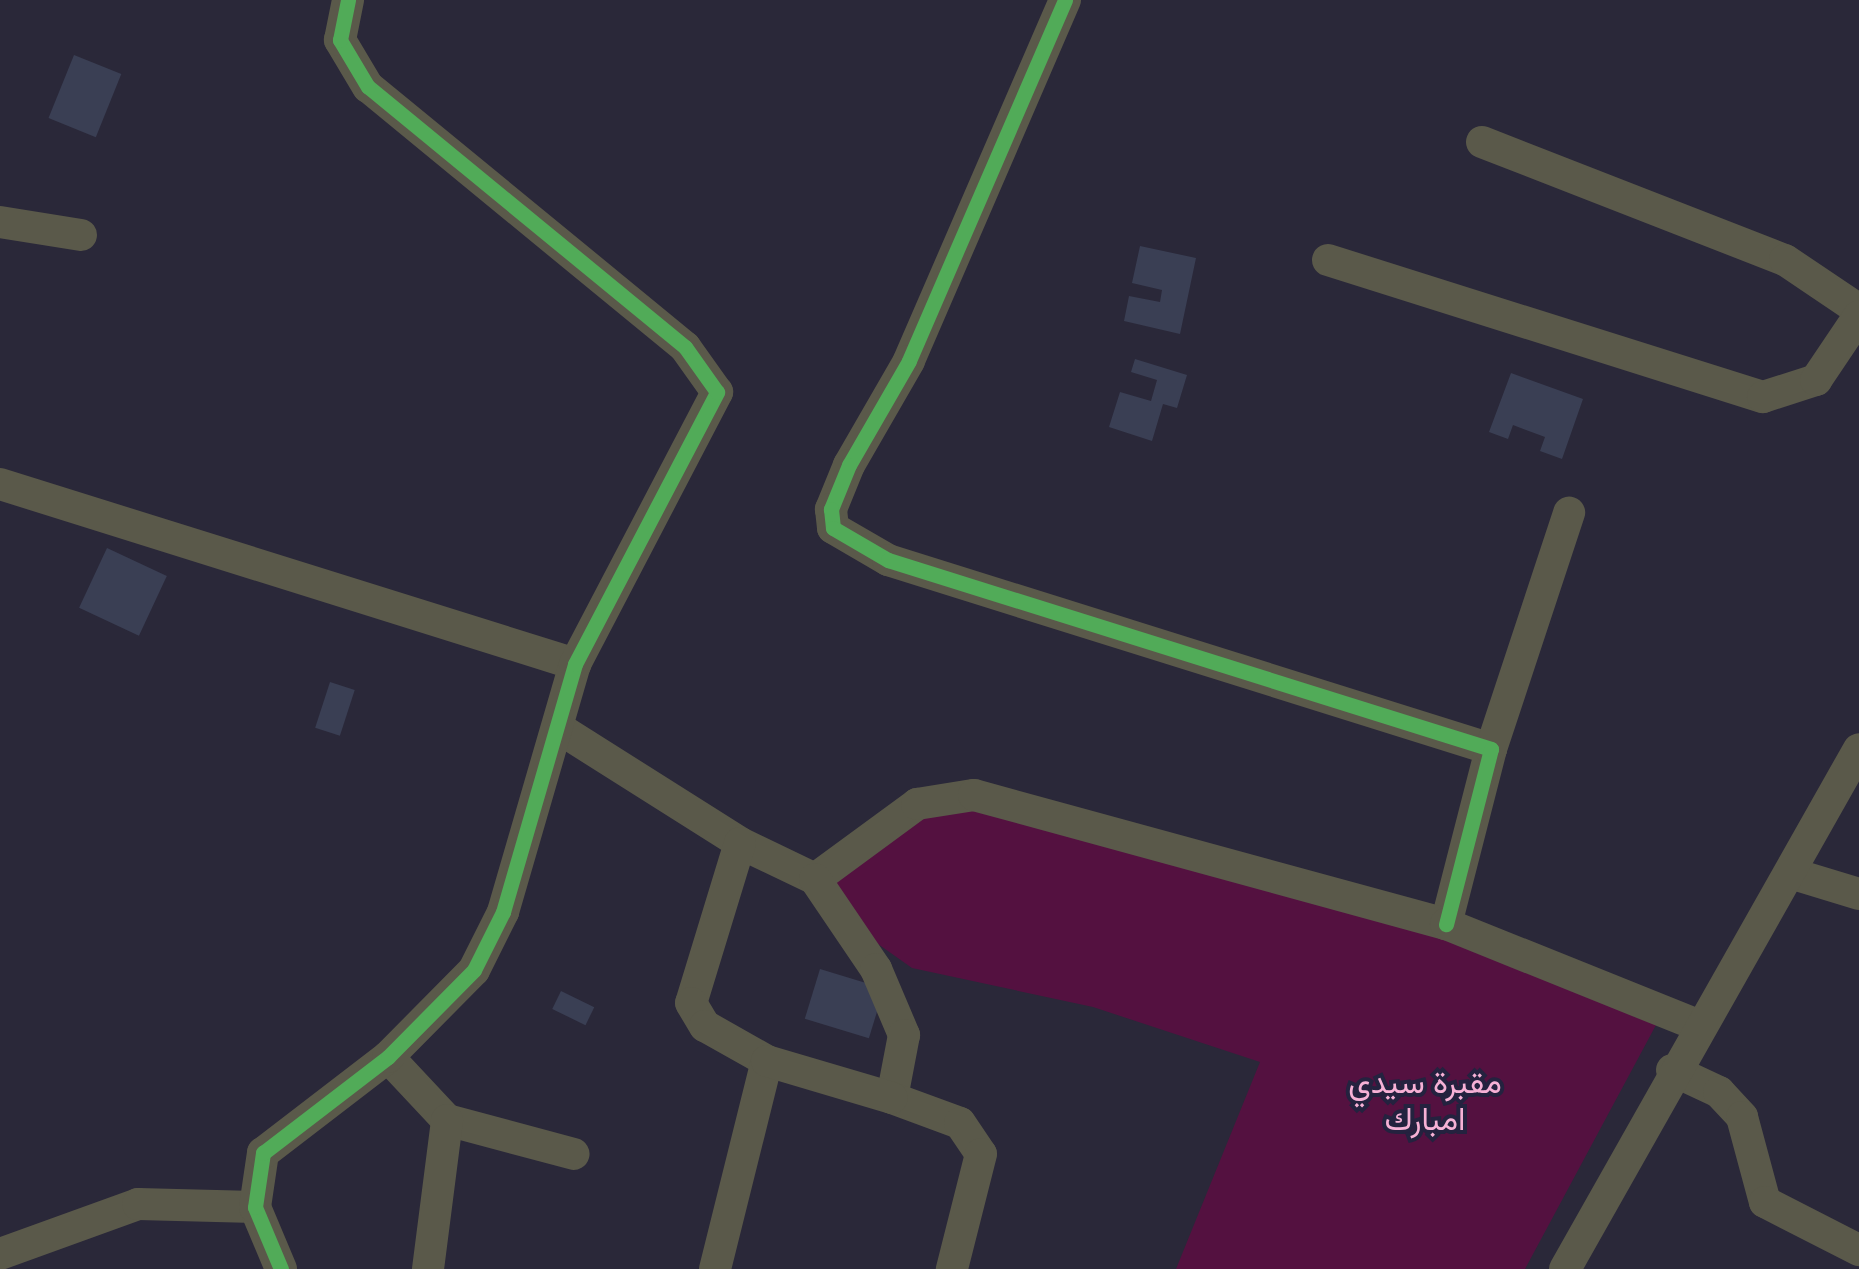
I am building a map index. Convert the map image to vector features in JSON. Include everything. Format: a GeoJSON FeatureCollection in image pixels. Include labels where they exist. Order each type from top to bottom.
{"type":"FeatureCollection","features":[{"type":"Feature","properties":{"kind":"street"},"geometry":{"type":"LineString","coordinates":[[281,1269],[255,1206],[254,1173],[274,1140],[388,1057],[474,970],[496,927],[560,729],[575,664],[606,592],[711,416],[713,377],[368,88],[340,40],[348,0]]}},
{"type":"Feature","properties":{"kind":"street"},"geometry":{"type":"LineString","coordinates":[[1064,0],[909,361],[849,466],[830,509],[834,528],[888,560],[1491,749]]}},
{"type":"Feature","properties":{"kind":"street"},"geometry":{"type":"LineString","coordinates":[[1328,260],[1763,397],[1816,380],[1859,313],[1785,260],[1482,142]]}},
{"type":"Feature","properties":{"kind":"street"},"geometry":{"type":"LineString","coordinates":[[0,222],[81,236]]}},
{"type":"Feature","properties":{"kind":"street"},"geometry":{"type":"LineString","coordinates":[[0,484],[575,664]]}},
{"type":"Feature","properties":{"kind":"street"},"geometry":{"type":"LineString","coordinates":[[1446,924],[1491,749],[1568,512]]}},
{"type":"Feature","properties":{"kind":"street"},"geometry":{"type":"LineString","coordinates":[[560,729],[740,843],[816,879],[876,969],[904,1035],[892,1098]]}},
{"type":"Feature","properties":{"kind":"street"},"geometry":{"type":"LineString","coordinates":[[1564,1269],[1672,1070],[1859,749]]}},
{"type":"Feature","properties":{"kind":"street"},"geometry":{"type":"LineString","coordinates":[[816,879],[917,804],[974,795],[1446,924],[1700,1026]]}},
{"type":"Feature","properties":{"kind":"street"},"geometry":{"type":"LineString","coordinates":[[740,843],[691,1003],[706,1026],[767,1061],[892,1098],[960,1123],[981,1154],[952,1269]]}},
{"type":"Feature","properties":{"kind":"street"},"geometry":{"type":"LineString","coordinates":[[1790,873],[1859,894]]}},
{"type":"Feature","properties":{"kind":"street"},"geometry":{"type":"LineString","coordinates":[[388,1057],[447,1120],[574,1154]]}},
{"type":"Feature","properties":{"kind":"street"},"geometry":{"type":"LineString","coordinates":[[715,1269],[767,1061]]}},
{"type":"Feature","properties":{"kind":"street"},"geometry":{"type":"LineString","coordinates":[[1672,1070],[1719,1092],[1742,1116],[1765,1202],[1859,1250]]}},
{"type":"Feature","properties":{"kind":"street"},"geometry":{"type":"LineString","coordinates":[[428,1269],[447,1120]]}},
{"type":"Feature","properties":{"kind":"street"},"geometry":{"type":"LineString","coordinates":[[0,1254],[138,1204],[255,1206]]}},
{"type":"Feature","properties":{"kind":"green space","name":"مقبرة سيدي امبارك"},"geometry":{"type":"Polygon","coordinates":[[[944,797],[1434,935],[1656,1025],[1525,1269],[1176,1269],[1260,1062],[1093,1007],[912,968],[854,927],[829,863],[944,797]]]}},
{"type":"Feature","properties":{"kind":"building"},"geometry":{"type":"Polygon","coordinates":[[[74,55],[121,74],[96,137],[49,118],[74,55]]]}},
{"type":"Feature","properties":{"kind":"building"},"geometry":{"type":"Polygon","coordinates":[[[1140,246],[1196,258],[1180,334],[1124,321],[1129,296],[1160,302],[1162,290],[1132,283],[1140,246]]]}},
{"type":"Feature","properties":{"kind":"building"},"geometry":{"type":"Polygon","coordinates":[[[1135,359],[1187,375],[1177,408],[1163,404],[1152,441],[1109,427],[1120,392],[1151,401],[1157,380],[1131,372],[1135,359]]]}},
{"type":"Feature","properties":{"kind":"building"},"geometry":{"type":"Polygon","coordinates":[[[1511,373],[1583,399],[1562,459],[1540,451],[1545,437],[1513,425],[1508,439],[1489,432],[1511,373]]]}},
{"type":"Feature","properties":{"kind":"building"},"geometry":{"type":"Polygon","coordinates":[[[107,548],[167,576],[139,636],[79,608],[107,548]]]}},
{"type":"Feature","properties":{"kind":"building"},"geometry":{"type":"Polygon","coordinates":[[[330,682],[355,690],[340,736],[315,728],[330,682]]]}},
{"type":"Feature","properties":{"kind":"building"},"geometry":{"type":"Polygon","coordinates":[[[820,969],[884,989],[869,1038],[805,1019],[820,969]]]}},
{"type":"Feature","properties":{"kind":"building"},"geometry":{"type":"Polygon","coordinates":[[[561,991],[594,1007],[585,1025],[552,1009],[561,991]]]}},
{"type":"Feature","properties":{"kind":"cycle path"},"geometry":{"type":"LineString","coordinates":[[281,1269],[255,1207],[263,1153],[388,1057],[474,970],[503,912],[575,664],[717,392],[685,347],[368,87],[340,40],[348,0]]}},
{"type":"Feature","properties":{"kind":"cycle path"},"geometry":{"type":"LineString","coordinates":[[1065,0],[909,361],[849,465],[831,509],[833,528],[888,560],[1491,749],[1446,924]]}}]}
